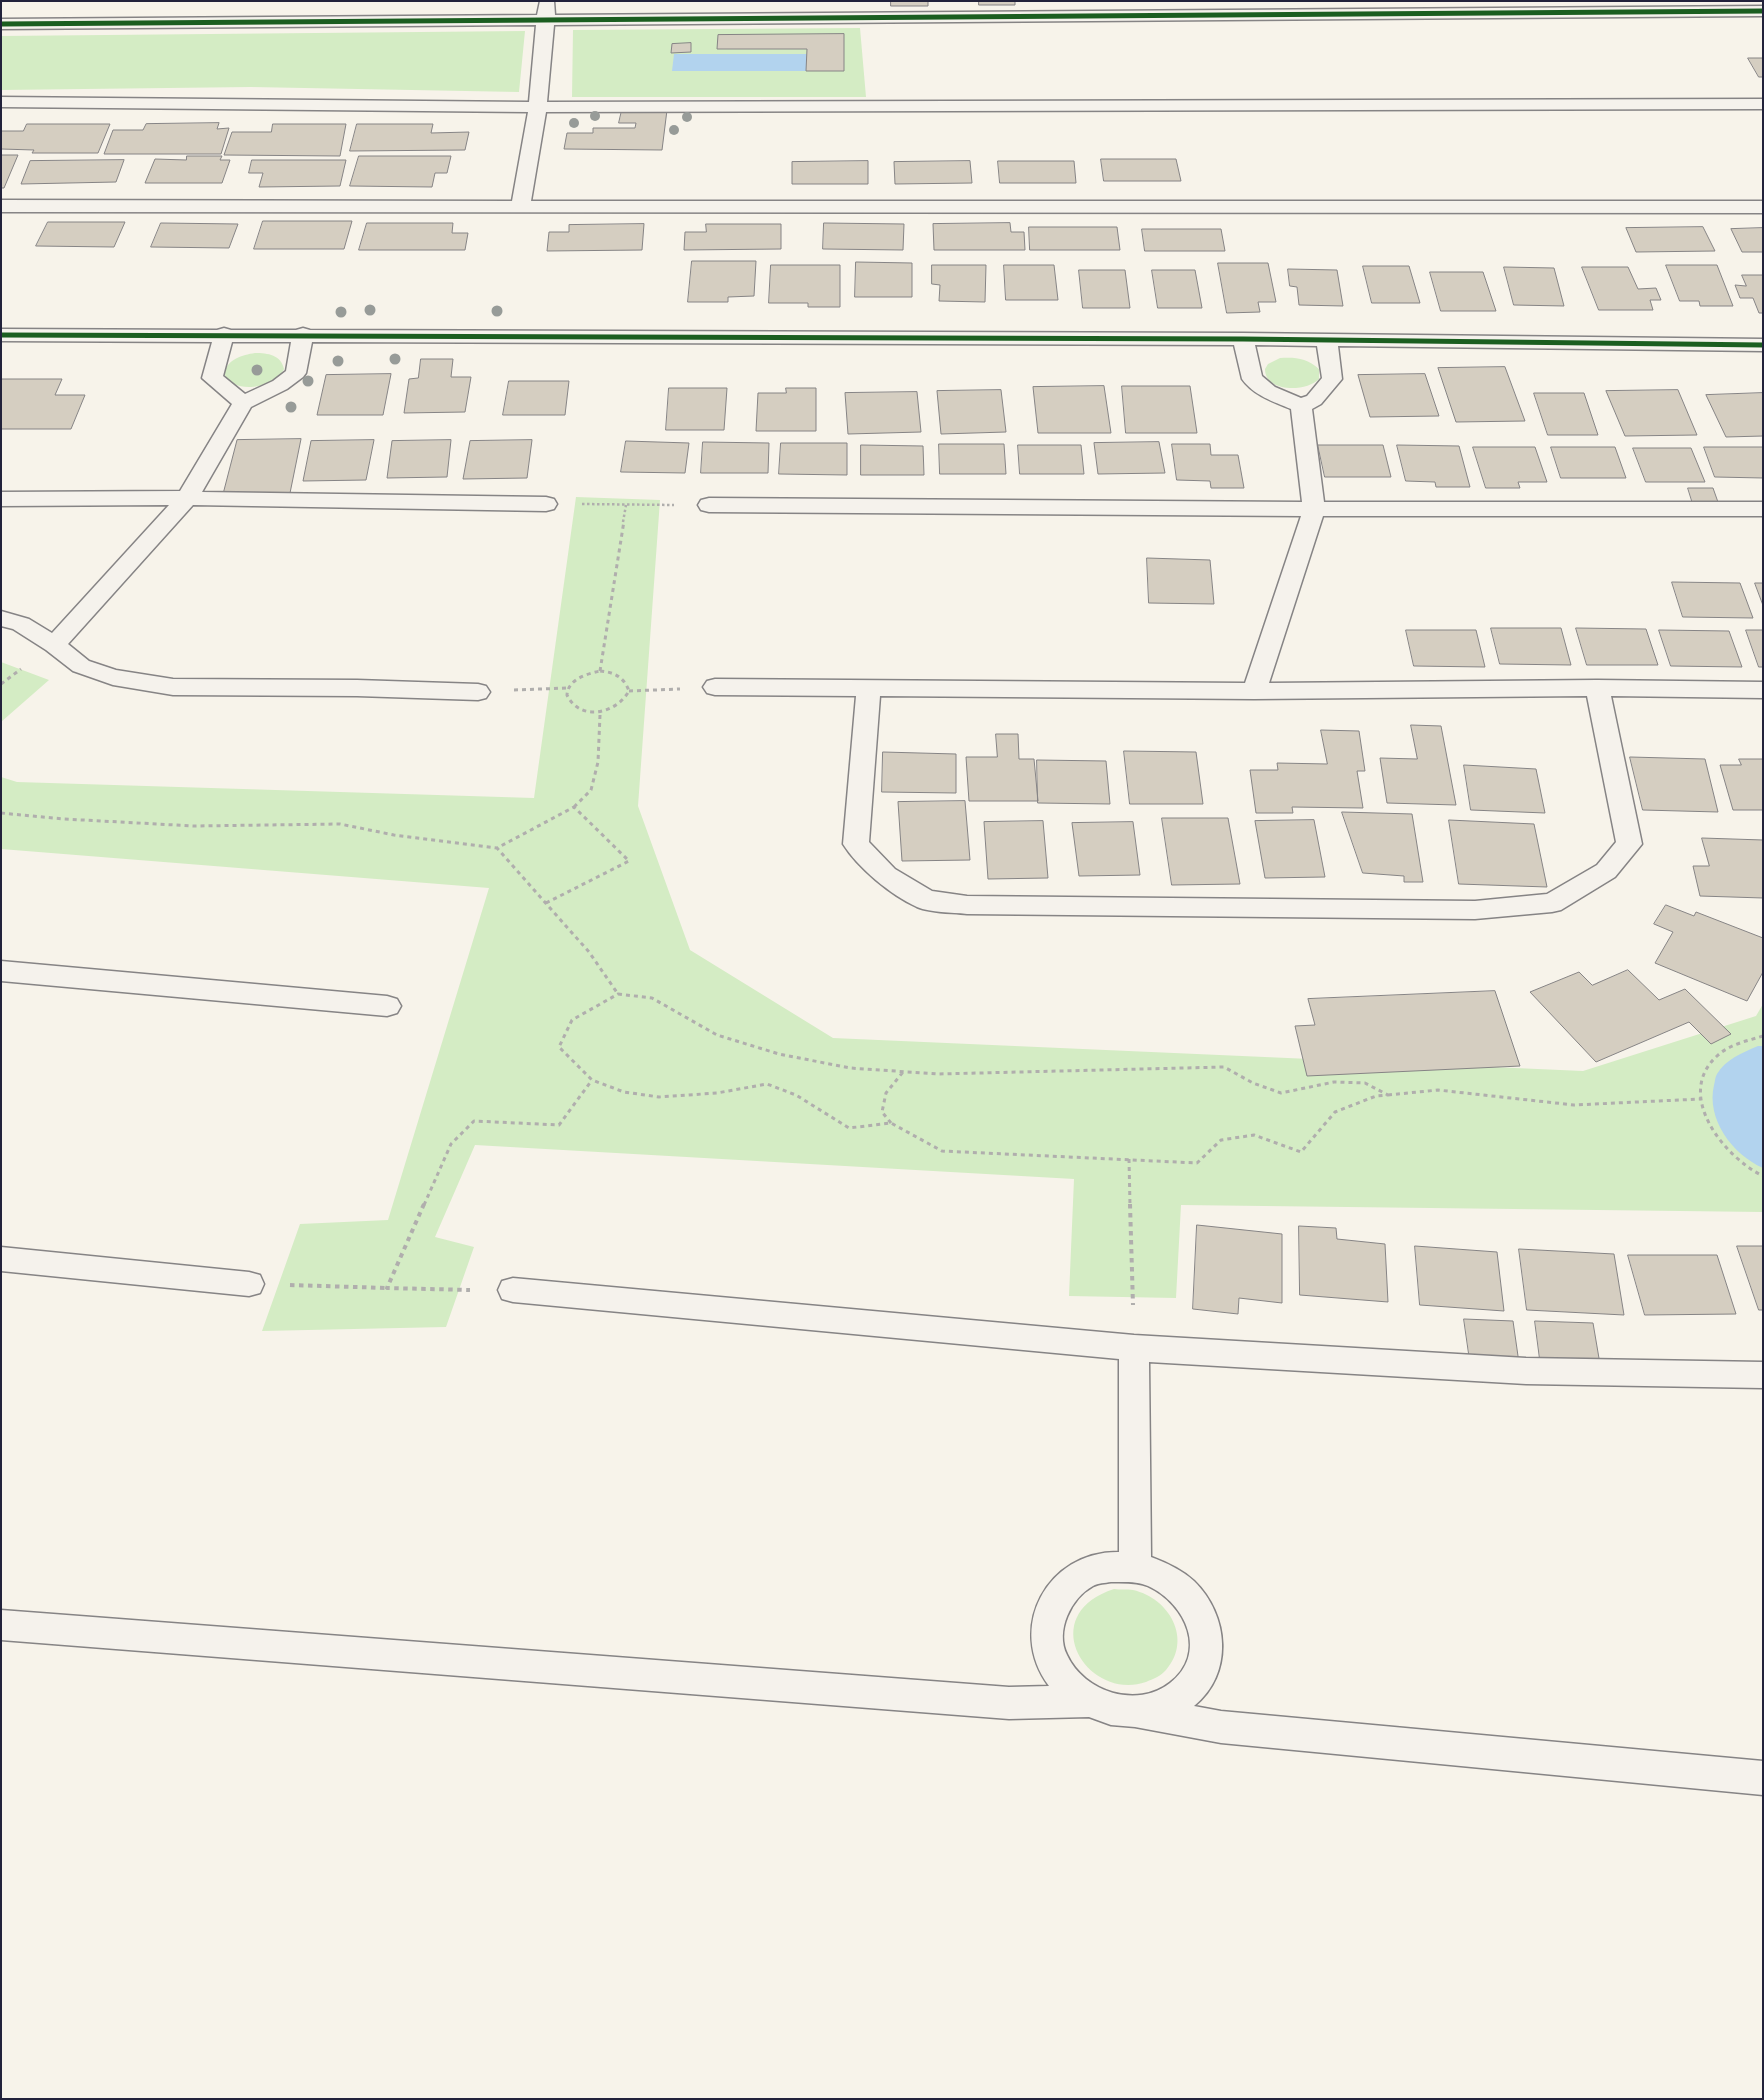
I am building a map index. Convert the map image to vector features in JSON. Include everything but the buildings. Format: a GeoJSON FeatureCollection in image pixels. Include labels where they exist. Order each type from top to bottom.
{"type":"FeatureCollection","features":[{"type":"Feature","properties":{"kind":"street"},"geometry":{"type":"LineString","coordinates":[[521,206],[538,107],[547,1]]}},
{"type":"Feature","properties":{"kind":"street"},"geometry":{"type":"LineString","coordinates":[[1,24],[1763,10]]}},
{"type":"Feature","properties":{"kind":"street"},"geometry":{"type":"LineString","coordinates":[[1,102],[538,107],[1763,104]]}},
{"type":"Feature","properties":{"kind":"street"},"geometry":{"type":"LineString","coordinates":[[1,206],[1763,208]]}},
{"type":"Feature","properties":{"kind":"street"},"geometry":{"type":"LineString","coordinates":[[224,334],[212,378],[243,404]]}},
{"type":"Feature","properties":{"kind":"street"},"geometry":{"type":"LineString","coordinates":[[54,644],[187,498],[243,404],[280,385],[296,373],[303,334]]}},
{"type":"Feature","properties":{"kind":"street"},"geometry":{"type":"LineString","coordinates":[[1,335],[303,334],[631,338],[1243,339],[1763,345]]}},
{"type":"Feature","properties":{"kind":"street"},"geometry":{"type":"LineString","coordinates":[[1243,339],[1252,379],[1268,390],[1301,406]]}},
{"type":"Feature","properties":{"kind":"street"},"geometry":{"type":"LineString","coordinates":[[1301,406],[1314,400],[1332,379],[1327,341]]}},
{"type":"Feature","properties":{"kind":"street"},"geometry":{"type":"LineString","coordinates":[[1254,691],[1314,509],[1301,406]]}},
{"type":"Feature","properties":{"kind":"street"},"geometry":{"type":"LineString","coordinates":[[1,499],[187,498],[546,504]]}},
{"type":"Feature","properties":{"kind":"street"},"geometry":{"type":"LineString","coordinates":[[709,505],[1314,509],[1763,509]]}},
{"type":"Feature","properties":{"kind":"street"},"geometry":{"type":"LineString","coordinates":[[1,618],[21,624],[54,644],[81,666],[113,677],[173,687],[357,688],[478,692]]}},
{"type":"Feature","properties":{"kind":"street"},"geometry":{"type":"LineString","coordinates":[[715,687],[1254,691],[1597,688],[1763,690]]}},
{"type":"Feature","properties":{"kind":"street"},"geometry":{"type":"LineString","coordinates":[[869,687],[856,844],[886,875],[926,900],[967,905],[1475,910],[1552,903],[1606,871],[1629,844],[1597,688]]}},
{"type":"Feature","properties":{"kind":"street"},"geometry":{"type":"LineString","coordinates":[[1,971],[387,1006]]}},
{"type":"Feature","properties":{"kind":"street"},"geometry":{"type":"LineString","coordinates":[[1,1259],[249,1284]]}},
{"type":"Feature","properties":{"kind":"street"},"geometry":{"type":"LineString","coordinates":[[513,1290],[1134,1348],[1526,1371],[1763,1375]]}},
{"type":"Feature","properties":{"kind":"street"},"geometry":{"type":"LineString","coordinates":[[1134,1348],[1135,1568]]}},
{"type":"Feature","properties":{"kind":"street"},"geometry":{"type":"LineString","coordinates":[[1138,1712],[1163,1706],[1184,1693],[1199,1676],[1207,1653],[1205,1630],[1197,1608],[1181,1588],[1159,1574],[1135,1568],[1111,1567],[1088,1572],[1070,1584],[1055,1601],[1048,1622],[1047,1644],[1055,1665],[1069,1686],[1088,1701],[1112,1710],[1138,1712],[1221,1727],[1763,1778]]}},
{"type":"Feature","properties":{"kind":"street"},"geometry":{"type":"LineString","coordinates":[[1,1625],[1009,1703],[1088,1701]]}},
{"type":"Feature","properties":{"kind":"path"},"geometry":{"type":"LineString","coordinates":[[546,504],[709,505]]}},
{"type":"Feature","properties":{"kind":"path"},"geometry":{"type":"LineString","coordinates":[[600,671],[626,505]]}},
{"type":"Feature","properties":{"kind":"path"},"geometry":{"type":"LineString","coordinates":[[478,692],[568,688],[580,676],[600,671],[618,675],[624,679],[629,691]]}},
{"type":"Feature","properties":{"kind":"path"},"geometry":{"type":"LineString","coordinates":[[629,691],[715,687]]}},
{"type":"Feature","properties":{"kind":"path"},"geometry":{"type":"LineString","coordinates":[[568,688],[570,702],[577,707],[596,712],[615,708],[622,703],[629,691]]}},
{"type":"Feature","properties":{"kind":"path"},"geometry":{"type":"LineString","coordinates":[[1,813],[64,819],[194,826],[340,824],[394,835],[497,848],[574,807],[591,790],[598,762],[600,715]]}},
{"type":"Feature","properties":{"kind":"path"},"geometry":{"type":"LineString","coordinates":[[546,902],[630,861],[574,807]]}},
{"type":"Feature","properties":{"kind":"path"},"geometry":{"type":"LineString","coordinates":[[497,848],[589,952],[618,994]]}},
{"type":"Feature","properties":{"kind":"path"},"geometry":{"type":"LineString","coordinates":[[891,1123],[849,1128],[796,1096],[767,1084],[717,1093],[658,1097],[624,1092],[592,1080],[559,1047],[572,1020],[618,994],[652,998],[717,1035],[779,1054],[850,1068],[938,1074],[1224,1067],[1253,1083],[1281,1093],[1334,1082],[1365,1083],[1388,1095]]}},
{"type":"Feature","properties":{"kind":"path"},"geometry":{"type":"LineString","coordinates":[[1763,1036],[1743,1039],[1718,1053],[1703,1074],[1700,1099],[1708,1127],[1729,1153],[1763,1176]]}},
{"type":"Feature","properties":{"kind":"path"},"geometry":{"type":"LineString","coordinates":[[903,1072],[886,1092],[882,1112],[891,1123],[942,1151],[1197,1163],[1221,1140],[1254,1135],[1301,1152],[1335,1112],[1376,1096],[1438,1090],[1574,1105],[1700,1099]]}},
{"type":"Feature","properties":{"kind":"path"},"geometry":{"type":"LineString","coordinates":[[387,1288],[451,1144],[474,1121],[559,1125],[592,1080]]}},
{"type":"Feature","properties":{"kind":"path"},"geometry":{"type":"LineString","coordinates":[[1129,1159],[1134,1348]]}},
{"type":"Feature","properties":{"kind":"path"},"geometry":{"type":"LineString","coordinates":[[249,1284],[513,1290]]}},
{"type":"Feature","properties":{"kind":"green space"},"geometry":{"type":"Polygon","coordinates":[[[860,28],[866,97],[572,97],[573,30],[860,28]]]}},
{"type":"Feature","properties":{"kind":"green space"},"geometry":{"type":"Polygon","coordinates":[[[525,31],[519,92],[251,87],[1,90],[1,36],[525,31]]]}},
{"type":"Feature","properties":{"kind":"green space"},"geometry":{"type":"Polygon","coordinates":[[[255,353],[277,358],[284,369],[279,376],[263,385],[254,387],[236,385],[229,380],[224,373],[229,364],[241,357],[255,353]]]}},
{"type":"Feature","properties":{"kind":"green space"},"geometry":{"type":"Polygon","coordinates":[[[1280,358],[1296,358],[1310,362],[1319,369],[1319,379],[1306,386],[1297,388],[1288,388],[1272,383],[1267,377],[1265,369],[1268,364],[1280,358]]]}},
{"type":"Feature","properties":{"kind":"green space"},"geometry":{"type":"Polygon","coordinates":[[[576,497],[660,500],[638,806],[690,950],[833,1038],[1583,1071],[1756,1016],[1763,1004],[1763,1212],[1181,1205],[1176,1298],[1069,1296],[1074,1179],[475,1145],[435,1237],[474,1247],[446,1327],[262,1331],[300,1224],[388,1220],[489,888],[1,849],[1,777],[17,782],[534,798],[576,497]]]}},
{"type":"Feature","properties":{"kind":"green space"},"geometry":{"type":"Polygon","coordinates":[[[1,662],[49,680],[1,722],[1,662]]]}},
{"type":"Feature","properties":{"kind":"green space"},"geometry":{"type":"Polygon","coordinates":[[[1114,1589],[1133,1590],[1146,1594],[1166,1611],[1173,1621],[1177,1633],[1177,1646],[1174,1658],[1164,1672],[1146,1682],[1124,1685],[1105,1680],[1089,1668],[1078,1653],[1073,1635],[1077,1617],[1090,1601],[1114,1589]]]}},
{"type":"Feature","properties":{"kind":"water"},"geometry":{"type":"Polygon","coordinates":[[[674,54],[807,54],[806,71],[672,71],[674,54]]]}},
{"type":"Feature","properties":{"kind":"water"},"geometry":{"type":"Polygon","coordinates":[[[1758,1046],[1763,1046],[1763,1168],[1741,1154],[1724,1134],[1714,1110],[1713,1098],[1716,1077],[1725,1064],[1758,1046]]]}},
{"type":"Feature","properties":{"kind":"cycle path"},"geometry":{"type":"LineString","coordinates":[[1,24],[1763,11]]}},
{"type":"Feature","properties":{"kind":"cycle path"},"geometry":{"type":"LineString","coordinates":[[1,335],[1243,339],[1763,345]]}}]}
